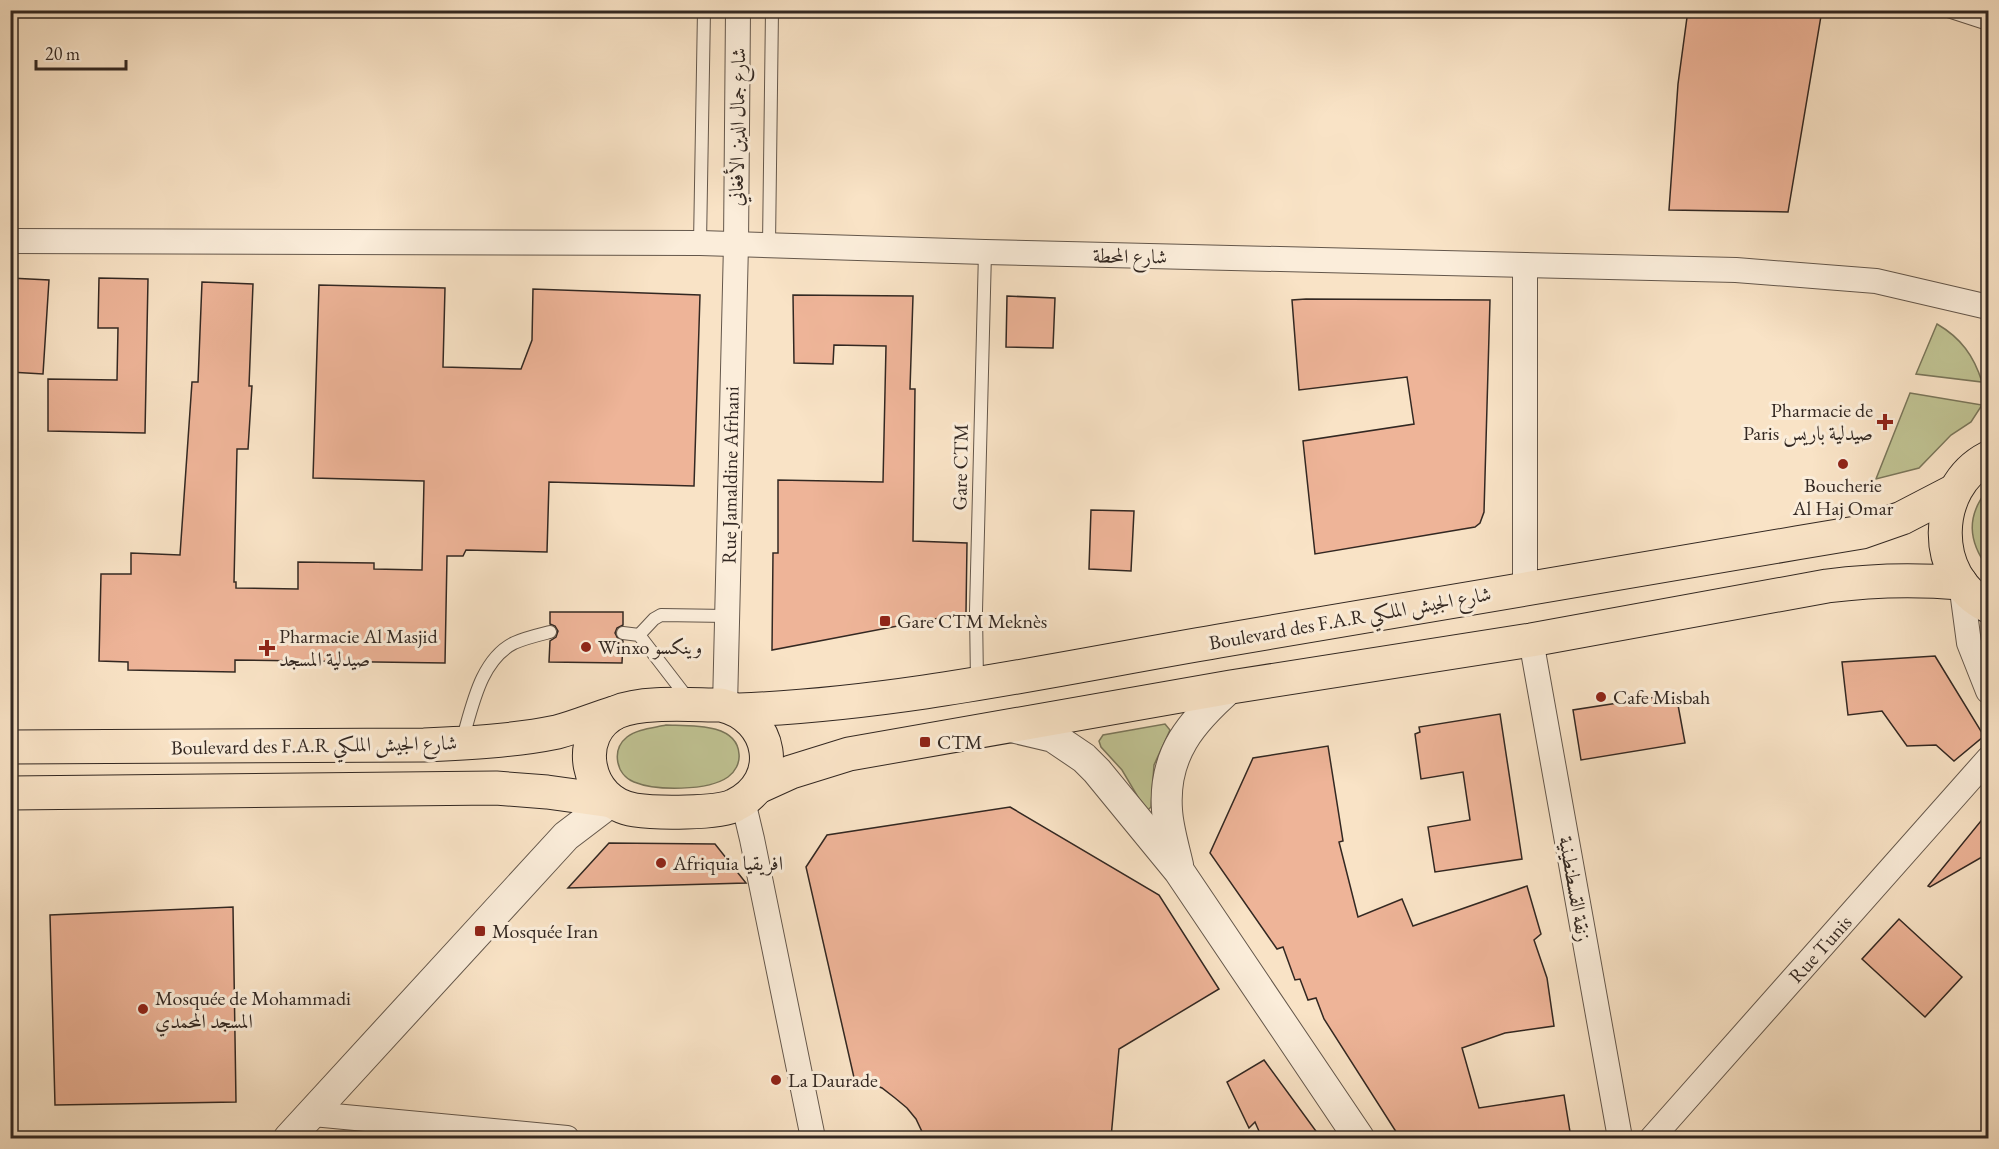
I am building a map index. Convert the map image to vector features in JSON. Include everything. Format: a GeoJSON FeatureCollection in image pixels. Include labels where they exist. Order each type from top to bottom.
{"type":"FeatureCollection","features":[{"type":"Feature","properties":{"kind":"main road","name":"Boulevard des F.A.R شارع الجيش الملكي"},"geometry":{"type":"LineString","coordinates":[[1986,455],[1954,491],[1948,506],[1944,532],[1948,559],[1961,583],[1980,602],[1989,606]]}},
{"type":"Feature","properties":{"kind":"main road","name":"Boulevard des F.A.R شارع الجيش الملكي"},"geometry":{"type":"LineString","coordinates":[[10,747],[424,746],[507,741],[559,731],[631,707],[844,704],[1862,531],[1902,518],[1954,491]]}},
{"type":"Feature","properties":{"kind":"main road"},"geometry":{"type":"LineString","coordinates":[[614,713],[601,725],[592,741],[589,758],[592,775],[599,790],[626,809],[643,811],[716,810],[732,807],[791,772],[849,754],[1231,687],[1531,640],[1827,586],[1864,581],[1917,579],[1961,583]]}},
{"type":"Feature","properties":{"kind":"main road"},"geometry":{"type":"LineString","coordinates":[[719,707],[753,722],[763,737],[767,755],[765,771],[751,794]]}},
{"type":"Feature","properties":{"kind":"main road"},"geometry":{"type":"LineString","coordinates":[[10,793],[496,788],[612,801]]}},
{"type":"Feature","properties":{"kind":"street","name":"شارع جمال الدين الأفغاني"},"geometry":{"type":"LineString","coordinates":[[735,244],[738,10]]}},
{"type":"Feature","properties":{"kind":"street","name":"شارع المحطة"},"geometry":{"type":"LineString","coordinates":[[10,241],[769,244],[985,252],[1736,270],[1876,281],[1989,307]]}},
{"type":"Feature","properties":{"kind":"street","name":"Rue Jamaldine Afrhani"},"geometry":{"type":"LineString","coordinates":[[719,707],[727,616],[735,244]]}},
{"type":"Feature","properties":{"kind":"street"},"geometry":{"type":"LineString","coordinates":[[1525,266],[1525,587]]}},
{"type":"Feature","properties":{"kind":"street"},"geometry":{"type":"LineString","coordinates":[[1961,583],[1969,643],[1989,691]]}},
{"type":"Feature","properties":{"kind":"street","name":"زنقة القسطنطينية"},"geometry":{"type":"LineString","coordinates":[[1531,640],[1620,1138]]}},
{"type":"Feature","properties":{"kind":"street"},"geometry":{"type":"LineString","coordinates":[[1179,871],[1167,812],[1166,790],[1170,770],[1189,728],[1231,687]]}},
{"type":"Feature","properties":{"kind":"street"},"geometry":{"type":"LineString","coordinates":[[1011,727],[1053,737],[1084,758],[1097,771],[1179,871],[1359,1138]]}},
{"type":"Feature","properties":{"kind":"street","name":"Rue Tunis"},"geometry":{"type":"LineString","coordinates":[[1652,1138],[1989,759]]}},
{"type":"Feature","properties":{"kind":"street"},"geometry":{"type":"LineString","coordinates":[[751,794],[752,839],[813,1138]]}},
{"type":"Feature","properties":{"kind":"street"},"geometry":{"type":"LineString","coordinates":[[289,1138],[566,836],[612,801]]}},
{"type":"Feature","properties":{"kind":"street"},"geometry":{"type":"LineString","coordinates":[[313,1114],[567,1138]]}},
{"type":"Feature","properties":{"kind":"lane"},"geometry":{"type":"LineString","coordinates":[[700,243],[704,10]]}},
{"type":"Feature","properties":{"kind":"lane"},"geometry":{"type":"LineString","coordinates":[[769,244],[771,10]]}},
{"type":"Feature","properties":{"kind":"lane"},"geometry":{"type":"LineString","coordinates":[[1945,10],[1989,24]]}},
{"type":"Feature","properties":{"kind":"lane","name":"Gare CTM"},"geometry":{"type":"LineString","coordinates":[[977,683],[976,611],[985,252]]}},
{"type":"Feature","properties":{"kind":"lane"},"geometry":{"type":"LineString","coordinates":[[639,635],[661,615],[727,616]]}},
{"type":"Feature","properties":{"kind":"lane"},"geometry":{"type":"LineString","coordinates":[[461,744],[477,692],[489,664],[513,643],[550,632]]}},
{"type":"Feature","properties":{"kind":"lane"},"geometry":{"type":"LineString","coordinates":[[623,633],[639,635],[719,707]]}},
{"type":"Feature","properties":{"kind":"green space"},"geometry":{"type":"Polygon","coordinates":[[[1937,324],[1966,348],[1982,382],[1916,374],[1937,324]]]}},
{"type":"Feature","properties":{"kind":"green space"},"geometry":{"type":"Polygon","coordinates":[[[1910,393],[1982,405],[1971,422],[1951,435],[1919,468],[1876,479],[1910,393]]]}},
{"type":"Feature","properties":{"kind":"green space"},"geometry":{"type":"Polygon","coordinates":[[[1988,489],[1988,568],[1976,548],[1972,528],[1976,509],[1988,489]]]}},
{"type":"Feature","properties":{"kind":"green space"},"geometry":{"type":"Polygon","coordinates":[[[1165,724],[1170,730],[1154,765],[1151,807],[1148,810],[1145,809],[1122,770],[1101,747],[1099,741],[1103,735],[1165,724]]]}},
{"type":"Feature","properties":{"kind":"green space"},"geometry":{"type":"Polygon","coordinates":[[[666,725],[710,728],[730,736],[739,754],[735,770],[719,782],[695,787],[655,787],[628,779],[618,762],[617,755],[622,742],[635,732],[666,725]]]}},
{"type":"Feature","properties":{"kind":"building"},"geometry":{"type":"Polygon","coordinates":[[[1688,10],[1822,10],[1788,212],[1669,210],[1678,84],[1688,10]]]}},
{"type":"Feature","properties":{"kind":"building"},"geometry":{"type":"Polygon","coordinates":[[[10,278],[49,280],[43,374],[10,372],[10,278]]]}},
{"type":"Feature","properties":{"kind":"building"},"geometry":{"type":"Polygon","coordinates":[[[99,278],[148,279],[145,433],[48,431],[48,379],[117,380],[118,328],[98,328],[99,278]]]}},
{"type":"Feature","properties":{"kind":"building"},"geometry":{"type":"Polygon","coordinates":[[[202,282],[253,284],[249,386],[252,386],[248,449],[237,449],[234,582],[236,582],[236,588],[298,589],[298,562],[374,563],[374,569],[422,570],[424,481],[313,478],[319,285],[445,288],[443,367],[521,369],[532,340],[533,289],[700,295],[694,486],[549,482],[547,552],[466,550],[463,556],[447,556],[445,663],[235,660],[235,672],[128,670],[128,662],[99,661],[101,574],[131,574],[131,553],[180,555],[192,382],[198,382],[202,282]]]}},
{"type":"Feature","properties":{"kind":"building"},"geometry":{"type":"Polygon","coordinates":[[[793,295],[913,296],[910,389],[915,389],[913,541],[967,543],[966,613],[772,650],[773,553],[778,553],[778,480],[883,482],[886,346],[834,345],[833,364],[794,363],[793,295]]]}},
{"type":"Feature","properties":{"kind":"building"},"geometry":{"type":"Polygon","coordinates":[[[1007,296],[1055,298],[1053,348],[1006,347],[1007,296]]]}},
{"type":"Feature","properties":{"kind":"building"},"geometry":{"type":"Polygon","coordinates":[[[1292,300],[1490,300],[1484,512],[1480,523],[1475,527],[1315,554],[1303,441],[1414,424],[1407,377],[1299,390],[1292,300]]]}},
{"type":"Feature","properties":{"kind":"building"},"geometry":{"type":"Polygon","coordinates":[[[1091,510],[1134,511],[1131,571],[1089,569],[1091,510]]]}},
{"type":"Feature","properties":{"kind":"building","name":"Winxo وينكسو"},"geometry":{"type":"Polygon","coordinates":[[[550,612],[623,612],[623,625],[617,628],[615,633],[618,639],[623,641],[622,663],[549,662],[550,641],[556,637],[558,631],[550,624],[550,612]]]}},
{"type":"Feature","properties":{"kind":"building"},"geometry":{"type":"Polygon","coordinates":[[[1935,656],[1984,736],[1954,761],[1936,745],[1907,746],[1882,711],[1848,715],[1842,662],[1935,656]]]}},
{"type":"Feature","properties":{"kind":"building"},"geometry":{"type":"Polygon","coordinates":[[[1676,694],[1685,743],[1581,760],[1573,710],[1676,694]]]}},
{"type":"Feature","properties":{"kind":"building"},"geometry":{"type":"Polygon","coordinates":[[[1500,714],[1522,859],[1435,872],[1428,827],[1470,820],[1463,772],[1421,779],[1415,734],[1420,732],[1419,727],[1500,714]]]}},
{"type":"Feature","properties":{"kind":"building"},"geometry":{"type":"Polygon","coordinates":[[[1328,746],[1343,841],[1339,842],[1358,917],[1402,899],[1413,926],[1527,886],[1541,934],[1534,940],[1547,978],[1554,1026],[1505,1033],[1462,1048],[1479,1108],[1564,1095],[1571,1138],[1400,1138],[1324,1019],[1316,998],[1308,1000],[1300,979],[1295,980],[1283,947],[1277,949],[1210,853],[1253,758],[1328,746]]]}},
{"type":"Feature","properties":{"kind":"building"},"geometry":{"type":"Polygon","coordinates":[[[1010,807],[1159,895],[1219,989],[1119,1049],[1111,1138],[925,1138],[916,1119],[895,1098],[882,1088],[867,1082],[855,1082],[806,867],[827,835],[1010,807]]]}},
{"type":"Feature","properties":{"kind":"building"},"geometry":{"type":"Polygon","coordinates":[[[1989,811],[1989,853],[1930,887],[1928,886],[1989,811]]]}},
{"type":"Feature","properties":{"kind":"building","name":"Afriquia افريقيا"},"geometry":{"type":"Polygon","coordinates":[[[609,843],[715,844],[746,883],[568,888],[609,843]]]}},
{"type":"Feature","properties":{"kind":"building","name":"Mosquée de Mohammadi المسجد المحمدي"},"geometry":{"type":"Polygon","coordinates":[[[233,907],[236,1102],[55,1105],[50,915],[233,907]]]}},
{"type":"Feature","properties":{"kind":"building"},"geometry":{"type":"Polygon","coordinates":[[[1899,919],[1962,977],[1925,1017],[1862,959],[1899,919]]]}},
{"type":"Feature","properties":{"kind":"building"},"geometry":{"type":"Polygon","coordinates":[[[1264,1060],[1321,1138],[1262,1138],[1255,1122],[1249,1128],[1227,1082],[1264,1060]]]}},
{"type":"Feature","properties":{"kind":"place","name":"Pharmacie de Paris صيدلية باريس"},"geometry":{"type":"Point","coordinates":[1885,422]}},
{"type":"Feature","properties":{"kind":"place","name":"Boucherie Al Haj Omar"},"geometry":{"type":"Point","coordinates":[1843,464]}},
{"type":"Feature","properties":{"kind":"place","name":"Gare CTM Meknès"},"geometry":{"type":"Point","coordinates":[885,621]}},
{"type":"Feature","properties":{"kind":"place","name":"Winxo وينكسو"},"geometry":{"type":"Point","coordinates":[586,647]}},
{"type":"Feature","properties":{"kind":"place","name":"Pharmacie Al Masjid صيدلية المسجد"},"geometry":{"type":"Point","coordinates":[267,648]}},
{"type":"Feature","properties":{"kind":"place","name":"Cafe Misbah"},"geometry":{"type":"Point","coordinates":[1601,697]}},
{"type":"Feature","properties":{"kind":"place","name":"CTM"},"geometry":{"type":"Point","coordinates":[925,742]}},
{"type":"Feature","properties":{"kind":"place","name":"Afriquia افريقيا"},"geometry":{"type":"Point","coordinates":[661,863]}},
{"type":"Feature","properties":{"kind":"place","name":"Mosquée Iran"},"geometry":{"type":"Point","coordinates":[480,931]}},
{"type":"Feature","properties":{"kind":"place","name":"Mosquée de Mohammadi المسجد المحمدي"},"geometry":{"type":"Point","coordinates":[143,1009]}},
{"type":"Feature","properties":{"kind":"place","name":"La Daurade"},"geometry":{"type":"Point","coordinates":[776,1080]}}]}
